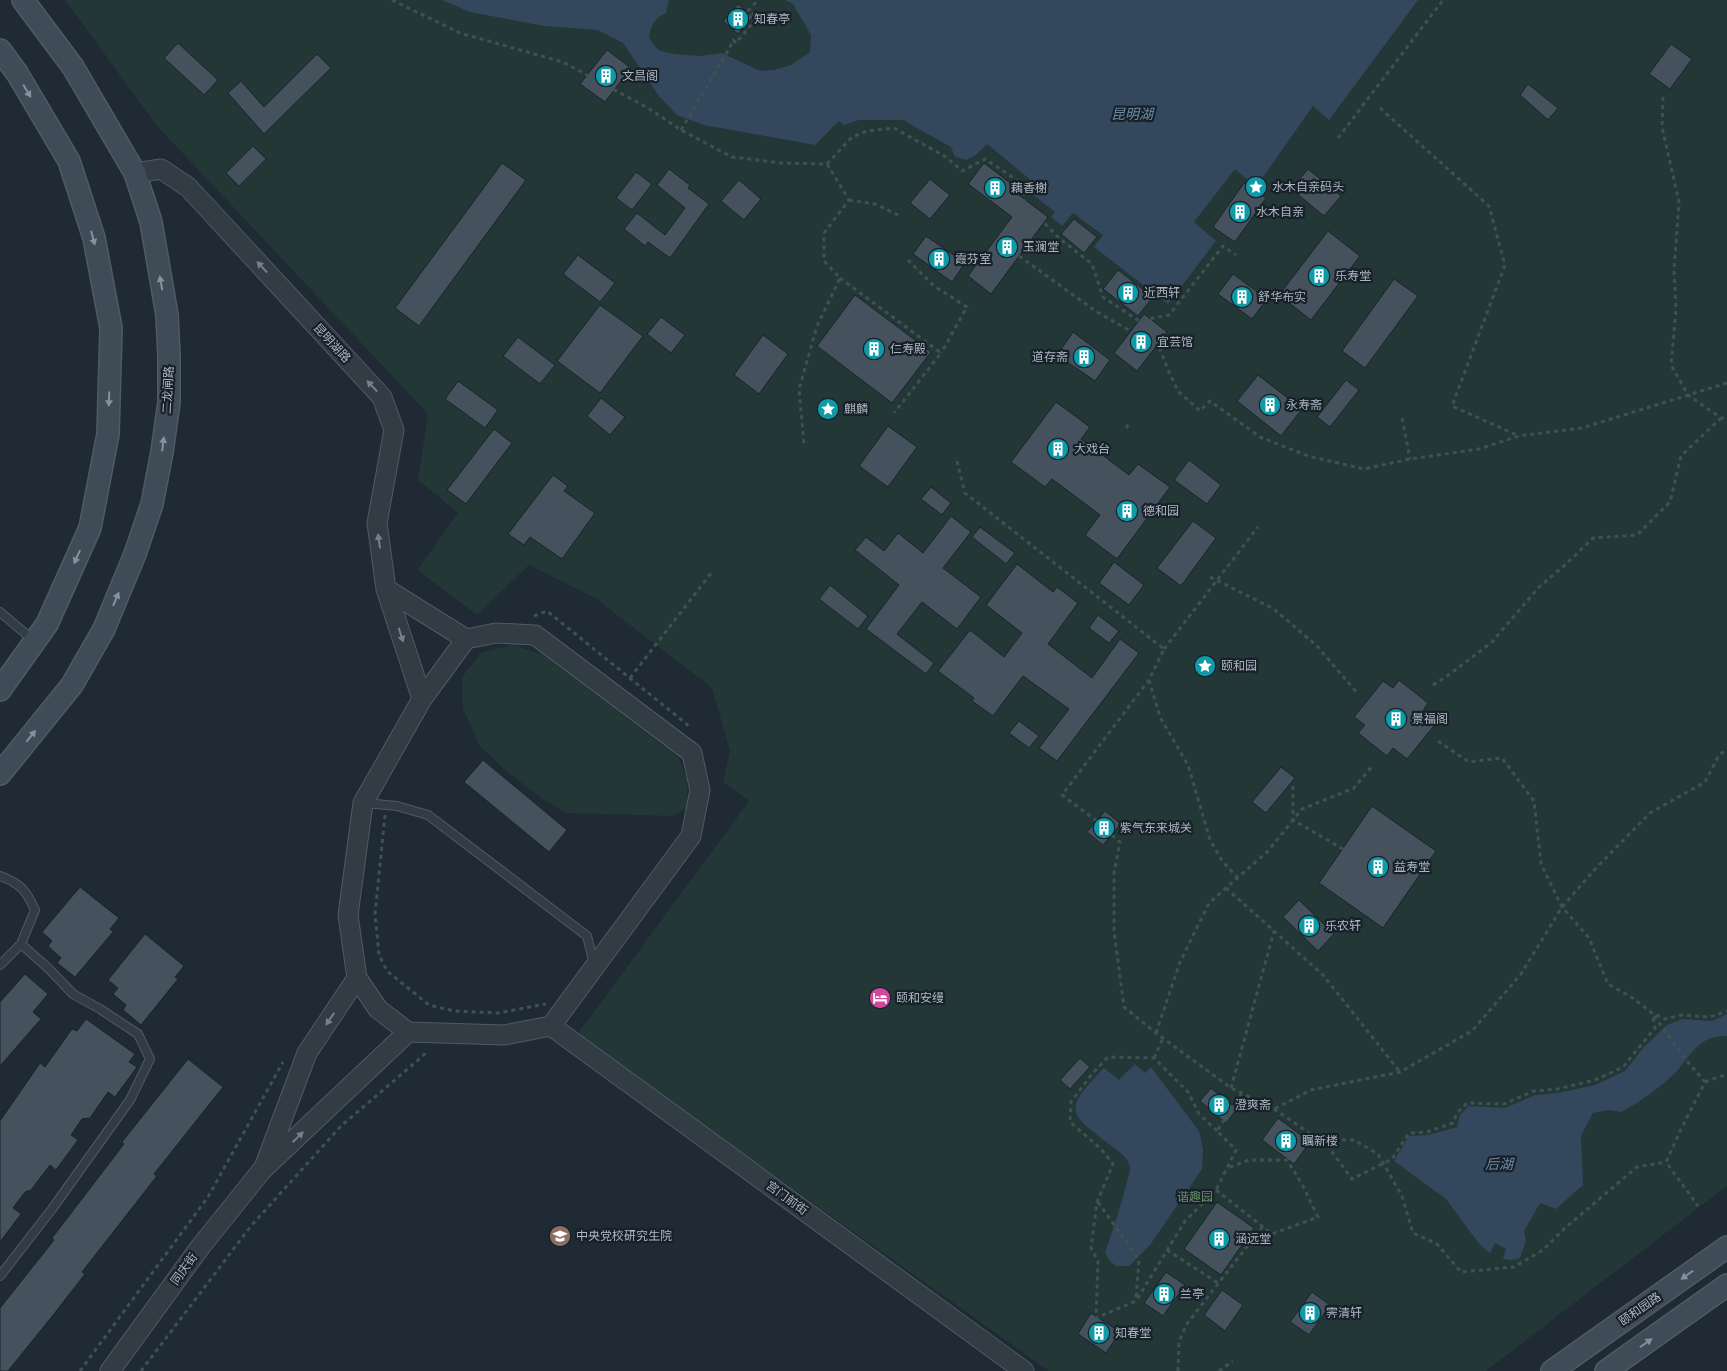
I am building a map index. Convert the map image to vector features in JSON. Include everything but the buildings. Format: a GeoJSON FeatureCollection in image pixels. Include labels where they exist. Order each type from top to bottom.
{"type":"FeatureCollection","features":[{"type":"Feature","properties":{"kind":"main road","name":"二龙闸路"},"geometry":{"type":"LineString","coordinates":[[0,774],[72,685],[104,629],[135,554],[152,504],[169,402],[167,315],[151,222],[135,173],[73,67],[23,0]]}},
{"type":"Feature","properties":{"kind":"main road"},"geometry":{"type":"LineString","coordinates":[[0,50],[17,73],[69,161],[94,238],[111,328],[108,434],[90,528],[47,624],[0,690]]}},
{"type":"Feature","properties":{"kind":"main road","name":"颐和园路"},"geometry":{"type":"LineString","coordinates":[[1552,1371],[1727,1247]]}},
{"type":"Feature","properties":{"kind":"main road"},"geometry":{"type":"LineString","coordinates":[[1606,1371],[1727,1286]]}},
{"type":"Feature","properties":{"kind":"street","name":"昆明湖路"},"geometry":{"type":"LineString","coordinates":[[135,173],[160,169],[188,187],[382,397],[394,430],[377,523],[386,589],[422,699]]}},
{"type":"Feature","properties":{"kind":"street"},"geometry":{"type":"LineString","coordinates":[[386,589],[466,639]]}},
{"type":"Feature","properties":{"kind":"street"},"geometry":{"type":"LineString","coordinates":[[496,633],[535,635],[616,696],[692,753],[700,790],[691,836],[551,1026],[504,1035],[408,1032],[378,1009],[357,978],[348,915],[363,803],[422,699],[466,639],[496,633]]}},
{"type":"Feature","properties":{"kind":"street"},"geometry":{"type":"LineString","coordinates":[[262,1170],[307,1053],[357,978]]}},
{"type":"Feature","properties":{"kind":"street","name":"宫门前街"},"geometry":{"type":"LineString","coordinates":[[551,1026],[1024,1371]]}},
{"type":"Feature","properties":{"kind":"street"},"geometry":{"type":"LineString","coordinates":[[262,1170],[408,1032]]}},
{"type":"Feature","properties":{"kind":"street","name":"同庆街"},"geometry":{"type":"LineString","coordinates":[[110,1371],[201,1246],[262,1170]]}},
{"type":"Feature","properties":{"kind":"lane"},"geometry":{"type":"LineString","coordinates":[[0,612],[35,641]]}},
{"type":"Feature","properties":{"kind":"lane"},"geometry":{"type":"LineString","coordinates":[[363,803],[396,806],[428,815],[587,936],[594,966]]}},
{"type":"Feature","properties":{"kind":"lane"},"geometry":{"type":"LineString","coordinates":[[0,876],[15,882],[27,893],[35,910],[21,944],[0,966]]}},
{"type":"Feature","properties":{"kind":"lane"},"geometry":{"type":"LineString","coordinates":[[0,1276],[130,1100],[150,1059],[138,1034],[73,994],[21,944]]}},
{"type":"Feature","properties":{"kind":"path"},"geometry":{"type":"LineString","coordinates":[[392,0],[460,33],[563,62],[648,108],[681,130],[732,156],[782,163],[827,164],[852,137],[867,130],[894,128],[946,157],[962,171],[985,159],[1023,184],[1025,203],[1059,238],[1092,264],[1103,297],[1139,321],[1169,315],[1223,246],[1236,255]]}},
{"type":"Feature","properties":{"kind":"path"},"geometry":{"type":"LineString","coordinates":[[681,130],[733,40],[736,43],[757,18],[748,11],[758,0]]}},
{"type":"Feature","properties":{"kind":"path"},"geometry":{"type":"LineString","coordinates":[[1338,138],[1443,0]]}},
{"type":"Feature","properties":{"kind":"path"},"geometry":{"type":"LineString","coordinates":[[1663,97],[1662,127],[1679,202],[1674,270],[1676,310],[1671,365],[1688,394],[1721,418],[1727,418]]}},
{"type":"Feature","properties":{"kind":"path"},"geometry":{"type":"LineString","coordinates":[[1380,108],[1489,206],[1506,265],[1452,406],[1519,436]]}},
{"type":"Feature","properties":{"kind":"path"},"geometry":{"type":"LineString","coordinates":[[827,164],[849,200],[875,204],[900,216]]}},
{"type":"Feature","properties":{"kind":"path"},"geometry":{"type":"LineString","coordinates":[[849,200],[824,233],[824,261],[840,278],[941,354]]}},
{"type":"Feature","properties":{"kind":"path"},"geometry":{"type":"LineString","coordinates":[[1019,256],[1097,312],[1160,347],[1168,372],[1178,391],[1200,411],[1210,401],[1260,436],[1308,456],[1364,469],[1410,458],[1479,449],[1519,436],[1582,428],[1727,383]]}},
{"type":"Feature","properties":{"kind":"path"},"geometry":{"type":"LineString","coordinates":[[894,413],[941,354],[967,307],[934,286],[908,260]]}},
{"type":"Feature","properties":{"kind":"path"},"geometry":{"type":"LineString","coordinates":[[804,444],[799,389],[817,326],[840,278]]}},
{"type":"Feature","properties":{"kind":"path"},"geometry":{"type":"LineString","coordinates":[[1402,418],[1410,458]]}},
{"type":"Feature","properties":{"kind":"path"},"geometry":{"type":"LineString","coordinates":[[1433,685],[1492,642],[1539,587],[1593,538],[1637,535],[1670,502],[1681,456],[1721,418]]}},
{"type":"Feature","properties":{"kind":"path"},"geometry":{"type":"LineString","coordinates":[[1126,428],[1130,423]]}},
{"type":"Feature","properties":{"kind":"path"},"geometry":{"type":"LineString","coordinates":[[957,461],[965,493],[1164,649]]}},
{"type":"Feature","properties":{"kind":"path"},"geometry":{"type":"LineString","coordinates":[[1096,822],[1062,795],[1148,680],[1164,649],[1258,527]]}},
{"type":"Feature","properties":{"kind":"path"},"geometry":{"type":"LineString","coordinates":[[616,696],[712,572]]}},
{"type":"Feature","properties":{"kind":"path"},"geometry":{"type":"LineString","coordinates":[[1210,577],[1274,609],[1317,646],[1358,694]]}},
{"type":"Feature","properties":{"kind":"path"},"geometry":{"type":"LineString","coordinates":[[1148,680],[1160,716],[1188,765],[1210,840],[1223,862],[1238,878]]}},
{"type":"Feature","properties":{"kind":"path"},"geometry":{"type":"LineString","coordinates":[[1438,740],[1469,762],[1502,758],[1534,802],[1541,864],[1562,908],[1589,938],[1608,984],[1633,998],[1652,1014],[1687,1061],[1706,1082]]}},
{"type":"Feature","properties":{"kind":"path"},"geometry":{"type":"LineString","coordinates":[[1274,1109],[1311,1090],[1400,1072],[1472,1031],[1521,974],[1562,908],[1596,868],[1650,813],[1705,782],[1719,755],[1727,749]]}},
{"type":"Feature","properties":{"kind":"path"},"geometry":{"type":"LineString","coordinates":[[1156,1033],[1180,962],[1209,903],[1268,851],[1302,809],[1354,788],[1373,765]]}},
{"type":"Feature","properties":{"kind":"path"},"geometry":{"type":"LineString","coordinates":[[1293,786],[1293,820]]}},
{"type":"Feature","properties":{"kind":"path"},"geometry":{"type":"LineString","coordinates":[[386,805],[375,914],[379,955],[387,971],[429,1005],[454,1011],[498,1013],[549,1003]]}},
{"type":"Feature","properties":{"kind":"path"},"geometry":{"type":"LineString","coordinates":[[1293,820],[1343,848]]}},
{"type":"Feature","properties":{"kind":"path"},"geometry":{"type":"LineString","coordinates":[[1112,835],[1120,842],[1114,873],[1114,931],[1124,1007],[1231,1088],[1274,1109],[1327,1145],[1352,1179],[1392,1159],[1409,1133],[1427,1132],[1453,1123],[1457,1113],[1467,1103],[1504,1104],[1534,1091],[1558,1089],[1595,1080],[1623,1067],[1655,1028],[1652,1014]]}},
{"type":"Feature","properties":{"kind":"path"},"geometry":{"type":"LineString","coordinates":[[1226,888],[1323,974],[1400,1072]]}},
{"type":"Feature","properties":{"kind":"path"},"geometry":{"type":"LineString","coordinates":[[1231,1088],[1274,931]]}},
{"type":"Feature","properties":{"kind":"path"},"geometry":{"type":"LineString","coordinates":[[141,1371],[257,1219],[341,1126],[424,1055],[429,1005]]}},
{"type":"Feature","properties":{"kind":"path"},"geometry":{"type":"LineString","coordinates":[[1652,1014],[1665,1019],[1682,1015],[1710,1017],[1727,1011]]}},
{"type":"Feature","properties":{"kind":"path"},"geometry":{"type":"LineString","coordinates":[[1154,1058],[1163,1038]]}},
{"type":"Feature","properties":{"kind":"path"},"geometry":{"type":"LineString","coordinates":[[80,1371],[208,1197],[286,1057]]}},
{"type":"Feature","properties":{"kind":"path"},"geometry":{"type":"LineString","coordinates":[[1108,1057],[1154,1058],[1188,1092],[1199,1114],[1236,1150],[1216,1190],[1185,1220],[1136,1301],[1096,1318],[1098,1261],[1091,1248],[1098,1202],[1114,1164],[1101,1149],[1070,1122],[1072,1102],[1092,1074],[1108,1057]]}},
{"type":"Feature","properties":{"kind":"path"},"geometry":{"type":"LineString","coordinates":[[1666,1162],[1680,1129],[1706,1082],[1727,1074]]}},
{"type":"Feature","properties":{"kind":"path"},"geometry":{"type":"LineString","coordinates":[[1216,1131],[1240,1094]]}},
{"type":"Feature","properties":{"kind":"path"},"geometry":{"type":"LineString","coordinates":[[1318,1139],[1354,1140],[1378,1154],[1402,1196],[1413,1233],[1437,1244],[1461,1272],[1514,1267],[1542,1250],[1637,1166],[1666,1162]]}},
{"type":"Feature","properties":{"kind":"path"},"geometry":{"type":"LineString","coordinates":[[1216,1190],[1272,1234],[1318,1217],[1288,1160],[1249,1160],[1227,1168]]}},
{"type":"Feature","properties":{"kind":"path"},"geometry":{"type":"LineString","coordinates":[[1666,1162],[1698,1206]]}},
{"type":"Feature","properties":{"kind":"path"},"geometry":{"type":"LineString","coordinates":[[1098,1202],[1139,1260],[1136,1301]]}},
{"type":"Feature","properties":{"kind":"path"},"geometry":{"type":"LineString","coordinates":[[1178,1371],[1179,1342],[1186,1324],[1263,1226]]}},
{"type":"Feature","properties":{"kind":"path"},"geometry":{"type":"LineString","coordinates":[[1167,1250],[1218,1284]]}},
{"type":"Feature","properties":{"kind":"path"},"geometry":{"type":"LineString","coordinates":[[1219,1371],[1233,1361]]}},
{"type":"Feature","properties":{"kind":"green space","name":"颐和园"},"geometry":{"type":"Polygon","coordinates":[[[65,0],[1727,0],[1727,1186],[1486,1371],[1049,1371],[577,1035],[749,801],[723,782],[730,751],[712,688],[595,598],[529,565],[477,615],[417,570],[458,513],[418,480],[428,414],[157,126],[65,0]]]}},
{"type":"Feature","properties":{"kind":"green space"},"geometry":{"type":"Polygon","coordinates":[[[512,645],[542,654],[678,757],[687,779],[688,808],[672,816],[566,813],[541,798],[504,769],[479,745],[463,708],[462,677],[481,653],[512,645]]]}},
{"type":"Feature","properties":{"kind":"water","name":"昆明湖"},"geometry":{"type":"Polygon","coordinates":[[[442,0],[669,0],[666,13],[656,20],[650,33],[649,38],[658,50],[674,54],[700,56],[722,53],[760,71],[774,70],[791,65],[810,52],[811,35],[793,4],[785,0],[1418,0],[1329,120],[1313,106],[1256,187],[1235,169],[1194,222],[1216,241],[1168,304],[1094,247],[1103,235],[1073,213],[1062,226],[1051,217],[1055,212],[1026,189],[1033,182],[987,144],[976,155],[966,160],[955,157],[951,147],[903,120],[859,120],[844,125],[839,121],[815,145],[704,125],[677,115],[659,96],[623,43],[598,30],[544,26],[470,12],[442,0]]]}},
{"type":"Feature","properties":{"kind":"water","name":"后湖"},"geometry":{"type":"Polygon","coordinates":[[[1727,1014],[1727,1036],[1708,1039],[1701,1043],[1672,1076],[1648,1096],[1621,1112],[1609,1110],[1593,1113],[1581,1136],[1583,1185],[1556,1209],[1540,1203],[1524,1231],[1526,1241],[1520,1258],[1503,1259],[1506,1249],[1495,1243],[1490,1253],[1480,1245],[1446,1199],[1394,1161],[1409,1136],[1428,1135],[1457,1127],[1460,1115],[1468,1106],[1505,1108],[1535,1095],[1558,1093],[1595,1085],[1625,1071],[1644,1047],[1667,1025],[1682,1019],[1712,1021],[1727,1014]]]}},
{"type":"Feature","properties":{"kind":"water"},"geometry":{"type":"Polygon","coordinates":[[[1135,1064],[1145,1073],[1151,1067],[1199,1131],[1203,1149],[1202,1169],[1150,1245],[1129,1266],[1116,1266],[1109,1260],[1105,1252],[1114,1227],[1130,1167],[1121,1153],[1087,1126],[1079,1118],[1076,1111],[1081,1094],[1104,1068],[1119,1080],[1135,1064]]]}},
{"type":"Feature","properties":{"kind":"place","name":"知春亭"},"geometry":{"type":"Point","coordinates":[738,19]}},
{"type":"Feature","properties":{"kind":"place","name":"文昌阁"},"geometry":{"type":"Point","coordinates":[606,76]}},
{"type":"Feature","properties":{"kind":"place","name":"水木自亲码头"},"geometry":{"type":"Point","coordinates":[1256,187]}},
{"type":"Feature","properties":{"kind":"place","name":"藕香榭"},"geometry":{"type":"Point","coordinates":[995,188]}},
{"type":"Feature","properties":{"kind":"place","name":"水木自亲"},"geometry":{"type":"Point","coordinates":[1240,212]}},
{"type":"Feature","properties":{"kind":"place","name":"玉澜堂"},"geometry":{"type":"Point","coordinates":[1007,247]}},
{"type":"Feature","properties":{"kind":"place","name":"霞芬室"},"geometry":{"type":"Point","coordinates":[939,259]}},
{"type":"Feature","properties":{"kind":"place","name":"乐寿堂"},"geometry":{"type":"Point","coordinates":[1319,276]}},
{"type":"Feature","properties":{"kind":"place","name":"近西轩"},"geometry":{"type":"Point","coordinates":[1128,293]}},
{"type":"Feature","properties":{"kind":"place","name":"舒华布实"},"geometry":{"type":"Point","coordinates":[1242,297]}},
{"type":"Feature","properties":{"kind":"place","name":"宜芸馆"},"geometry":{"type":"Point","coordinates":[1141,342]}},
{"type":"Feature","properties":{"kind":"place","name":"仁寿殿"},"geometry":{"type":"Point","coordinates":[874,349]}},
{"type":"Feature","properties":{"kind":"place","name":"道存斋"},"geometry":{"type":"Point","coordinates":[1084,357]}},
{"type":"Feature","properties":{"kind":"place","name":"永寿斋"},"geometry":{"type":"Point","coordinates":[1270,405]}},
{"type":"Feature","properties":{"kind":"place","name":"麒麟"},"geometry":{"type":"Point","coordinates":[828,409]}},
{"type":"Feature","properties":{"kind":"place","name":"大戏台"},"geometry":{"type":"Point","coordinates":[1058,449]}},
{"type":"Feature","properties":{"kind":"place","name":"德和园"},"geometry":{"type":"Point","coordinates":[1127,511]}},
{"type":"Feature","properties":{"kind":"place","name":"颐和园"},"geometry":{"type":"Point","coordinates":[1205,666]}},
{"type":"Feature","properties":{"kind":"place","name":"景福阁"},"geometry":{"type":"Point","coordinates":[1396,719]}},
{"type":"Feature","properties":{"kind":"place","name":"紫气东来城关"},"geometry":{"type":"Point","coordinates":[1104,828]}},
{"type":"Feature","properties":{"kind":"place","name":"益寿堂"},"geometry":{"type":"Point","coordinates":[1378,867]}},
{"type":"Feature","properties":{"kind":"place","name":"乐农轩"},"geometry":{"type":"Point","coordinates":[1309,926]}},
{"type":"Feature","properties":{"kind":"place","name":"颐和安缦"},"geometry":{"type":"Point","coordinates":[880,998]}},
{"type":"Feature","properties":{"kind":"place","name":"澄爽斋"},"geometry":{"type":"Point","coordinates":[1219,1105]}},
{"type":"Feature","properties":{"kind":"place","name":"瞩新楼"},"geometry":{"type":"Point","coordinates":[1286,1141]}},
{"type":"Feature","properties":{"kind":"place","name":"中央党校研究生院"},"geometry":{"type":"Point","coordinates":[560,1236]}},
{"type":"Feature","properties":{"kind":"place","name":"涵远堂"},"geometry":{"type":"Point","coordinates":[1219,1239]}},
{"type":"Feature","properties":{"kind":"place","name":"兰亭"},"geometry":{"type":"Point","coordinates":[1164,1294]}},
{"type":"Feature","properties":{"kind":"place","name":"霁清轩"},"geometry":{"type":"Point","coordinates":[1310,1313]}},
{"type":"Feature","properties":{"kind":"place","name":"知春堂"},"geometry":{"type":"Point","coordinates":[1099,1333]}},
{"type":"Feature","properties":{"kind":"park label","name":"谐趣园"},"geometry":{"type":"Point","coordinates":[1195,1197]}}]}
